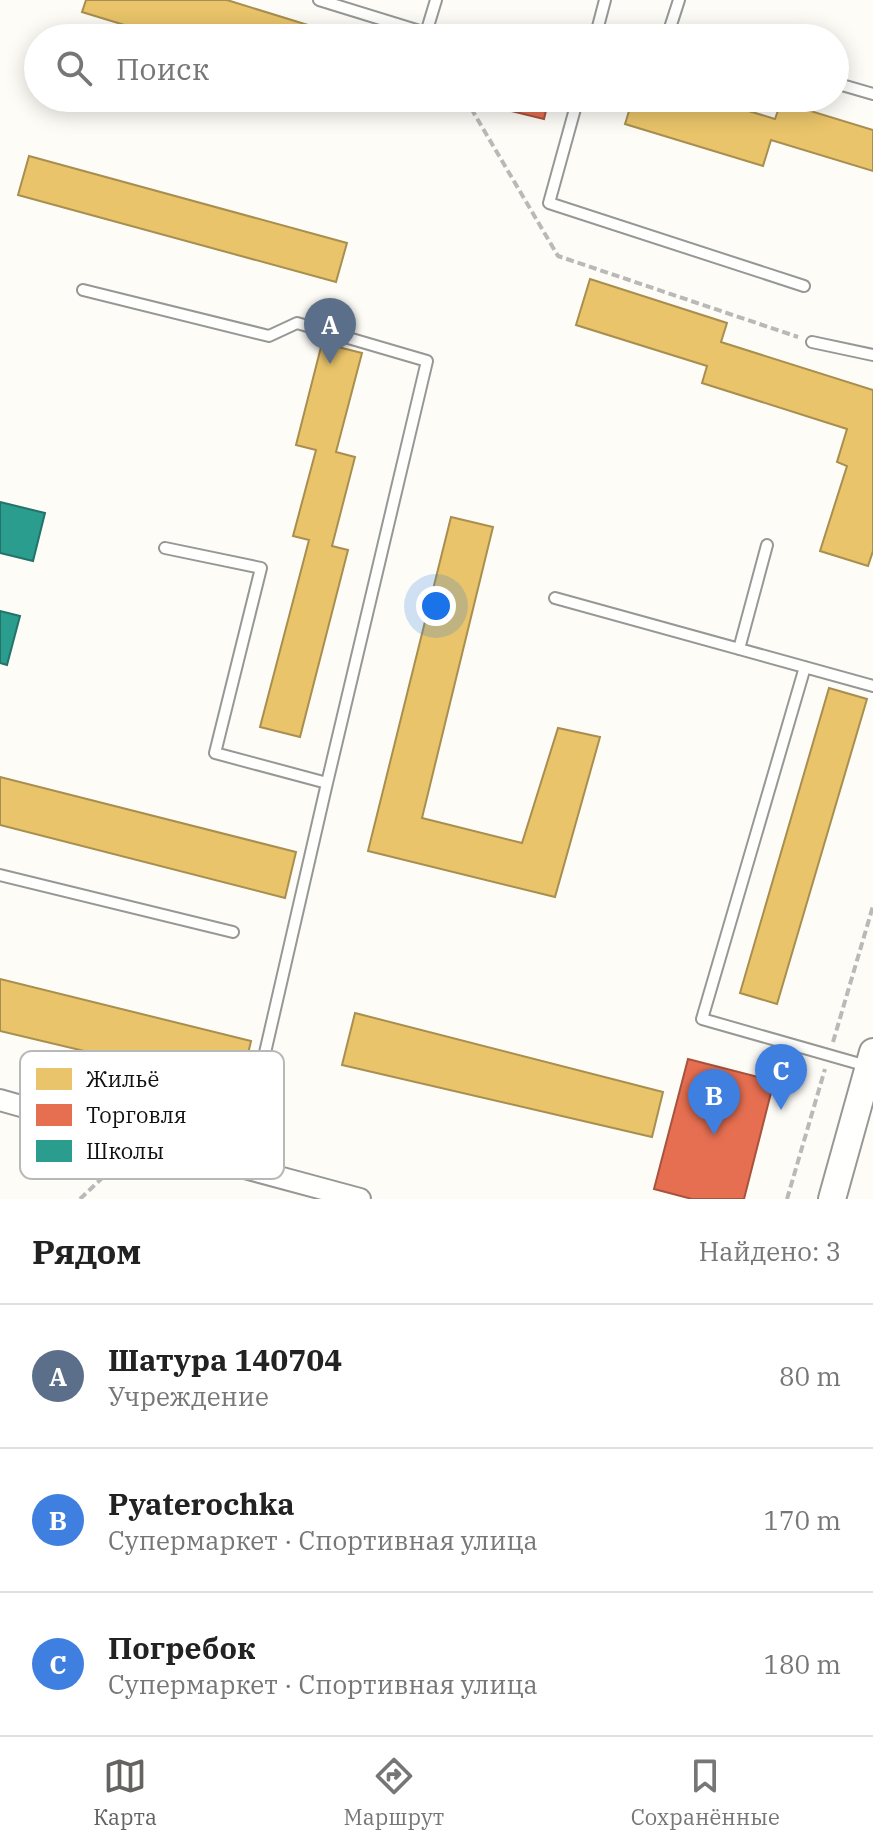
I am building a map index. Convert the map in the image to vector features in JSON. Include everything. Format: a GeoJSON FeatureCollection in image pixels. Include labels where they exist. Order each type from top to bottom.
{"type":"FeatureCollection","features":[{"type":"Feature","properties":{"kind":"street"},"geometry":{"type":"LineString","coordinates":[[832,1199],[871,1059]]}},
{"type":"Feature","properties":{"kind":"street"},"geometry":{"type":"LineString","coordinates":[[0,1100],[20,1106]]}},
{"type":"Feature","properties":{"kind":"street"},"geometry":{"type":"LineString","coordinates":[[284,1178],[360,1199]]}},
{"type":"Feature","properties":{"kind":"lane"},"geometry":{"type":"LineString","coordinates":[[319,0],[397,24]]}},
{"type":"Feature","properties":{"kind":"lane"},"geometry":{"type":"LineString","coordinates":[[429,24],[436,0]]}},
{"type":"Feature","properties":{"kind":"lane"},"geometry":{"type":"LineString","coordinates":[[599,24],[605,0]]}},
{"type":"Feature","properties":{"kind":"lane"},"geometry":{"type":"LineString","coordinates":[[671,24],[679,0]]}},
{"type":"Feature","properties":{"kind":"lane"},"geometry":{"type":"LineString","coordinates":[[849,87],[873,94]]}},
{"type":"Feature","properties":{"kind":"lane"},"geometry":{"type":"LineString","coordinates":[[574,112],[549,203],[804,286]]}},
{"type":"Feature","properties":{"kind":"lane"},"geometry":{"type":"LineString","coordinates":[[83,290],[269,336],[297,323],[427,361],[265,1051]]}},
{"type":"Feature","properties":{"kind":"lane"},"geometry":{"type":"LineString","coordinates":[[812,342],[873,355]]}},
{"type":"Feature","properties":{"kind":"lane"},"geometry":{"type":"LineString","coordinates":[[739,649],[767,545]]}},
{"type":"Feature","properties":{"kind":"lane"},"geometry":{"type":"LineString","coordinates":[[165,548],[261,568],[215,753],[327,783]]}},
{"type":"Feature","properties":{"kind":"lane"},"geometry":{"type":"LineString","coordinates":[[555,598],[873,686]]}},
{"type":"Feature","properties":{"kind":"lane"},"geometry":{"type":"LineString","coordinates":[[805,667],[702,1019],[871,1059]]}},
{"type":"Feature","properties":{"kind":"lane"},"geometry":{"type":"LineString","coordinates":[[0,875],[233,932]]}},
{"type":"Feature","properties":{"kind":"path"},"geometry":{"type":"LineString","coordinates":[[473,112],[558,256],[812,342]]}},
{"type":"Feature","properties":{"kind":"path"},"geometry":{"type":"LineString","coordinates":[[80,1199],[101,1179]]}},
{"type":"Feature","properties":{"kind":"building: Жильё"},"geometry":{"type":"Polygon","coordinates":[[[86,0],[227,0],[305,24],[121,24],[82,12],[86,0]]]}},
{"type":"Feature","properties":{"kind":"building: Жильё"},"geometry":{"type":"Polygon","coordinates":[[[629,112],[752,112],[775,119],[777,112],[814,112],[873,130],[873,171],[771,140],[763,166],[625,124],[629,112]]]}},
{"type":"Feature","properties":{"kind":"building: Жильё"},"geometry":{"type":"Polygon","coordinates":[[[29,156],[347,243],[336,282],[18,195],[29,156]]]}},
{"type":"Feature","properties":{"kind":"building: Жильё"},"geometry":{"type":"Polygon","coordinates":[[[590,279],[727,323],[721,342],[873,390],[873,551],[868,566],[820,551],[847,466],[837,462],[847,429],[702,383],[707,366],[576,325],[590,279]]]}},
{"type":"Feature","properties":{"kind":"building: Жильё"},"geometry":{"type":"Polygon","coordinates":[[[322,343],[362,353],[336,452],[355,457],[332,546],[348,550],[300,737],[260,727],[309,540],[293,536],[316,450],[296,445],[322,343]]]}},
{"type":"Feature","properties":{"kind":"building: Жильё"},"geometry":{"type":"Polygon","coordinates":[[[451,517],[493,527],[422,818],[522,843],[558,728],[600,737],[555,897],[368,851],[451,517]]]}},
{"type":"Feature","properties":{"kind":"building: Жильё"},"geometry":{"type":"Polygon","coordinates":[[[829,688],[867,699],[777,1004],[740,993],[829,688]]]}},
{"type":"Feature","properties":{"kind":"building: Жильё"},"geometry":{"type":"Polygon","coordinates":[[[0,777],[296,852],[285,898],[0,825],[0,777]]]}},
{"type":"Feature","properties":{"kind":"building: Жильё"},"geometry":{"type":"Polygon","coordinates":[[[0,979],[251,1041],[249,1051],[84,1051],[0,1031],[0,979]]]}},
{"type":"Feature","properties":{"kind":"building: Жильё"},"geometry":{"type":"Polygon","coordinates":[[[355,1013],[663,1092],[652,1137],[342,1065],[355,1013]]]}},
{"type":"Feature","properties":{"kind":"building: Торговля"},"geometry":{"type":"Polygon","coordinates":[[[515,112],[546,112],[544,119],[515,112]]]}},
{"type":"Feature","properties":{"kind":"building: Торговля"},"geometry":{"type":"Polygon","coordinates":[[[688,1059],[774,1081],[744,1199],[692,1199],[654,1189],[688,1059]]]}},
{"type":"Feature","properties":{"kind":"building: Школы"},"geometry":{"type":"Polygon","coordinates":[[[0,502],[45,513],[33,561],[0,553],[0,502]]]}},
{"type":"Feature","properties":{"kind":"building: Школы"},"geometry":{"type":"Polygon","coordinates":[[[0,611],[20,616],[7,665],[0,663],[0,611]]]}},
{"type":"Feature","properties":{"kind":"place","name":"Шатура 140704"},"geometry":{"type":"Point","coordinates":[330,364]}},
{"type":"Feature","properties":{"kind":"place","name":"Погребок"},"geometry":{"type":"Point","coordinates":[781,1110]}},
{"type":"Feature","properties":{"kind":"place","name":"Pyaterochka"},"geometry":{"type":"Point","coordinates":[714,1135]}}]}
